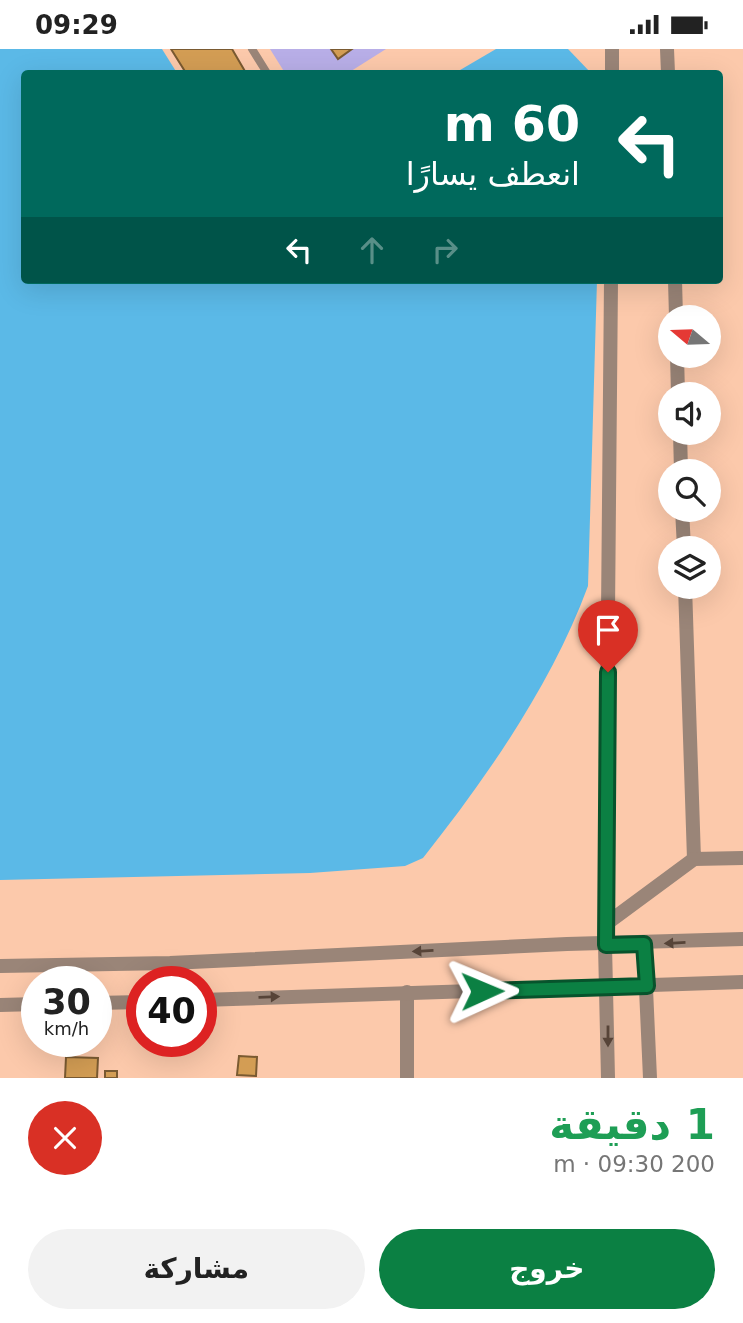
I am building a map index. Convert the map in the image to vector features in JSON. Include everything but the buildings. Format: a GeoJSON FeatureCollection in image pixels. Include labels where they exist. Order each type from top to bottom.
{"type":"FeatureCollection","features":[{"type":"Feature","properties":{"kind":"street"},"geometry":{"type":"LineString","coordinates":[[612,49],[612,70]]}},
{"type":"Feature","properties":{"kind":"street"},"geometry":{"type":"LineString","coordinates":[[667,49],[668,70]]}},
{"type":"Feature","properties":{"kind":"street"},"geometry":{"type":"LineString","coordinates":[[608,1078],[606,924],[611,284]]}},
{"type":"Feature","properties":{"kind":"street"},"geometry":{"type":"LineString","coordinates":[[675,284],[676,305]]}},
{"type":"Feature","properties":{"kind":"street"},"geometry":{"type":"LineString","coordinates":[[685,599],[694,859]]}},
{"type":"Feature","properties":{"kind":"street"},"geometry":{"type":"LineString","coordinates":[[606,924],[694,859],[743,858]]}},
{"type":"Feature","properties":{"kind":"street"},"geometry":{"type":"LineString","coordinates":[[0,966],[170,963],[553,944],[606,945],[743,939]]}},
{"type":"Feature","properties":{"kind":"street"},"geometry":{"type":"LineString","coordinates":[[644,944],[650,1078]]}},
{"type":"Feature","properties":{"kind":"street"},"geometry":{"type":"LineString","coordinates":[[217,999],[743,982]]}},
{"type":"Feature","properties":{"kind":"street"},"geometry":{"type":"LineString","coordinates":[[407,992],[407,1078]]}},
{"type":"Feature","properties":{"kind":"street"},"geometry":{"type":"LineString","coordinates":[[0,1005],[21,1005]]}},
{"type":"Feature","properties":{"kind":"lane"},"geometry":{"type":"LineString","coordinates":[[252,49],[265,70]]}},
{"type":"Feature","properties":{"kind":"shaded area"},"geometry":{"type":"Polygon","coordinates":[[[270,49],[386,49],[353,70],[283,70],[270,49]]]}},
{"type":"Feature","properties":{"kind":"water"},"geometry":{"type":"Polygon","coordinates":[[[0,49],[162,49],[175,70],[21,70],[21,284],[597,284],[588,586],[573,623],[537,694],[494,762],[423,858],[405,866],[310,873],[0,880],[0,49]]]}},
{"type":"Feature","properties":{"kind":"water"},"geometry":{"type":"Polygon","coordinates":[[[496,49],[568,49],[588,70],[460,70],[496,49]]]}},
{"type":"Feature","properties":{"kind":"route"},"geometry":{"type":"LineString","coordinates":[[482,991],[647,986],[644,944],[606,945],[608,672]]}}]}
